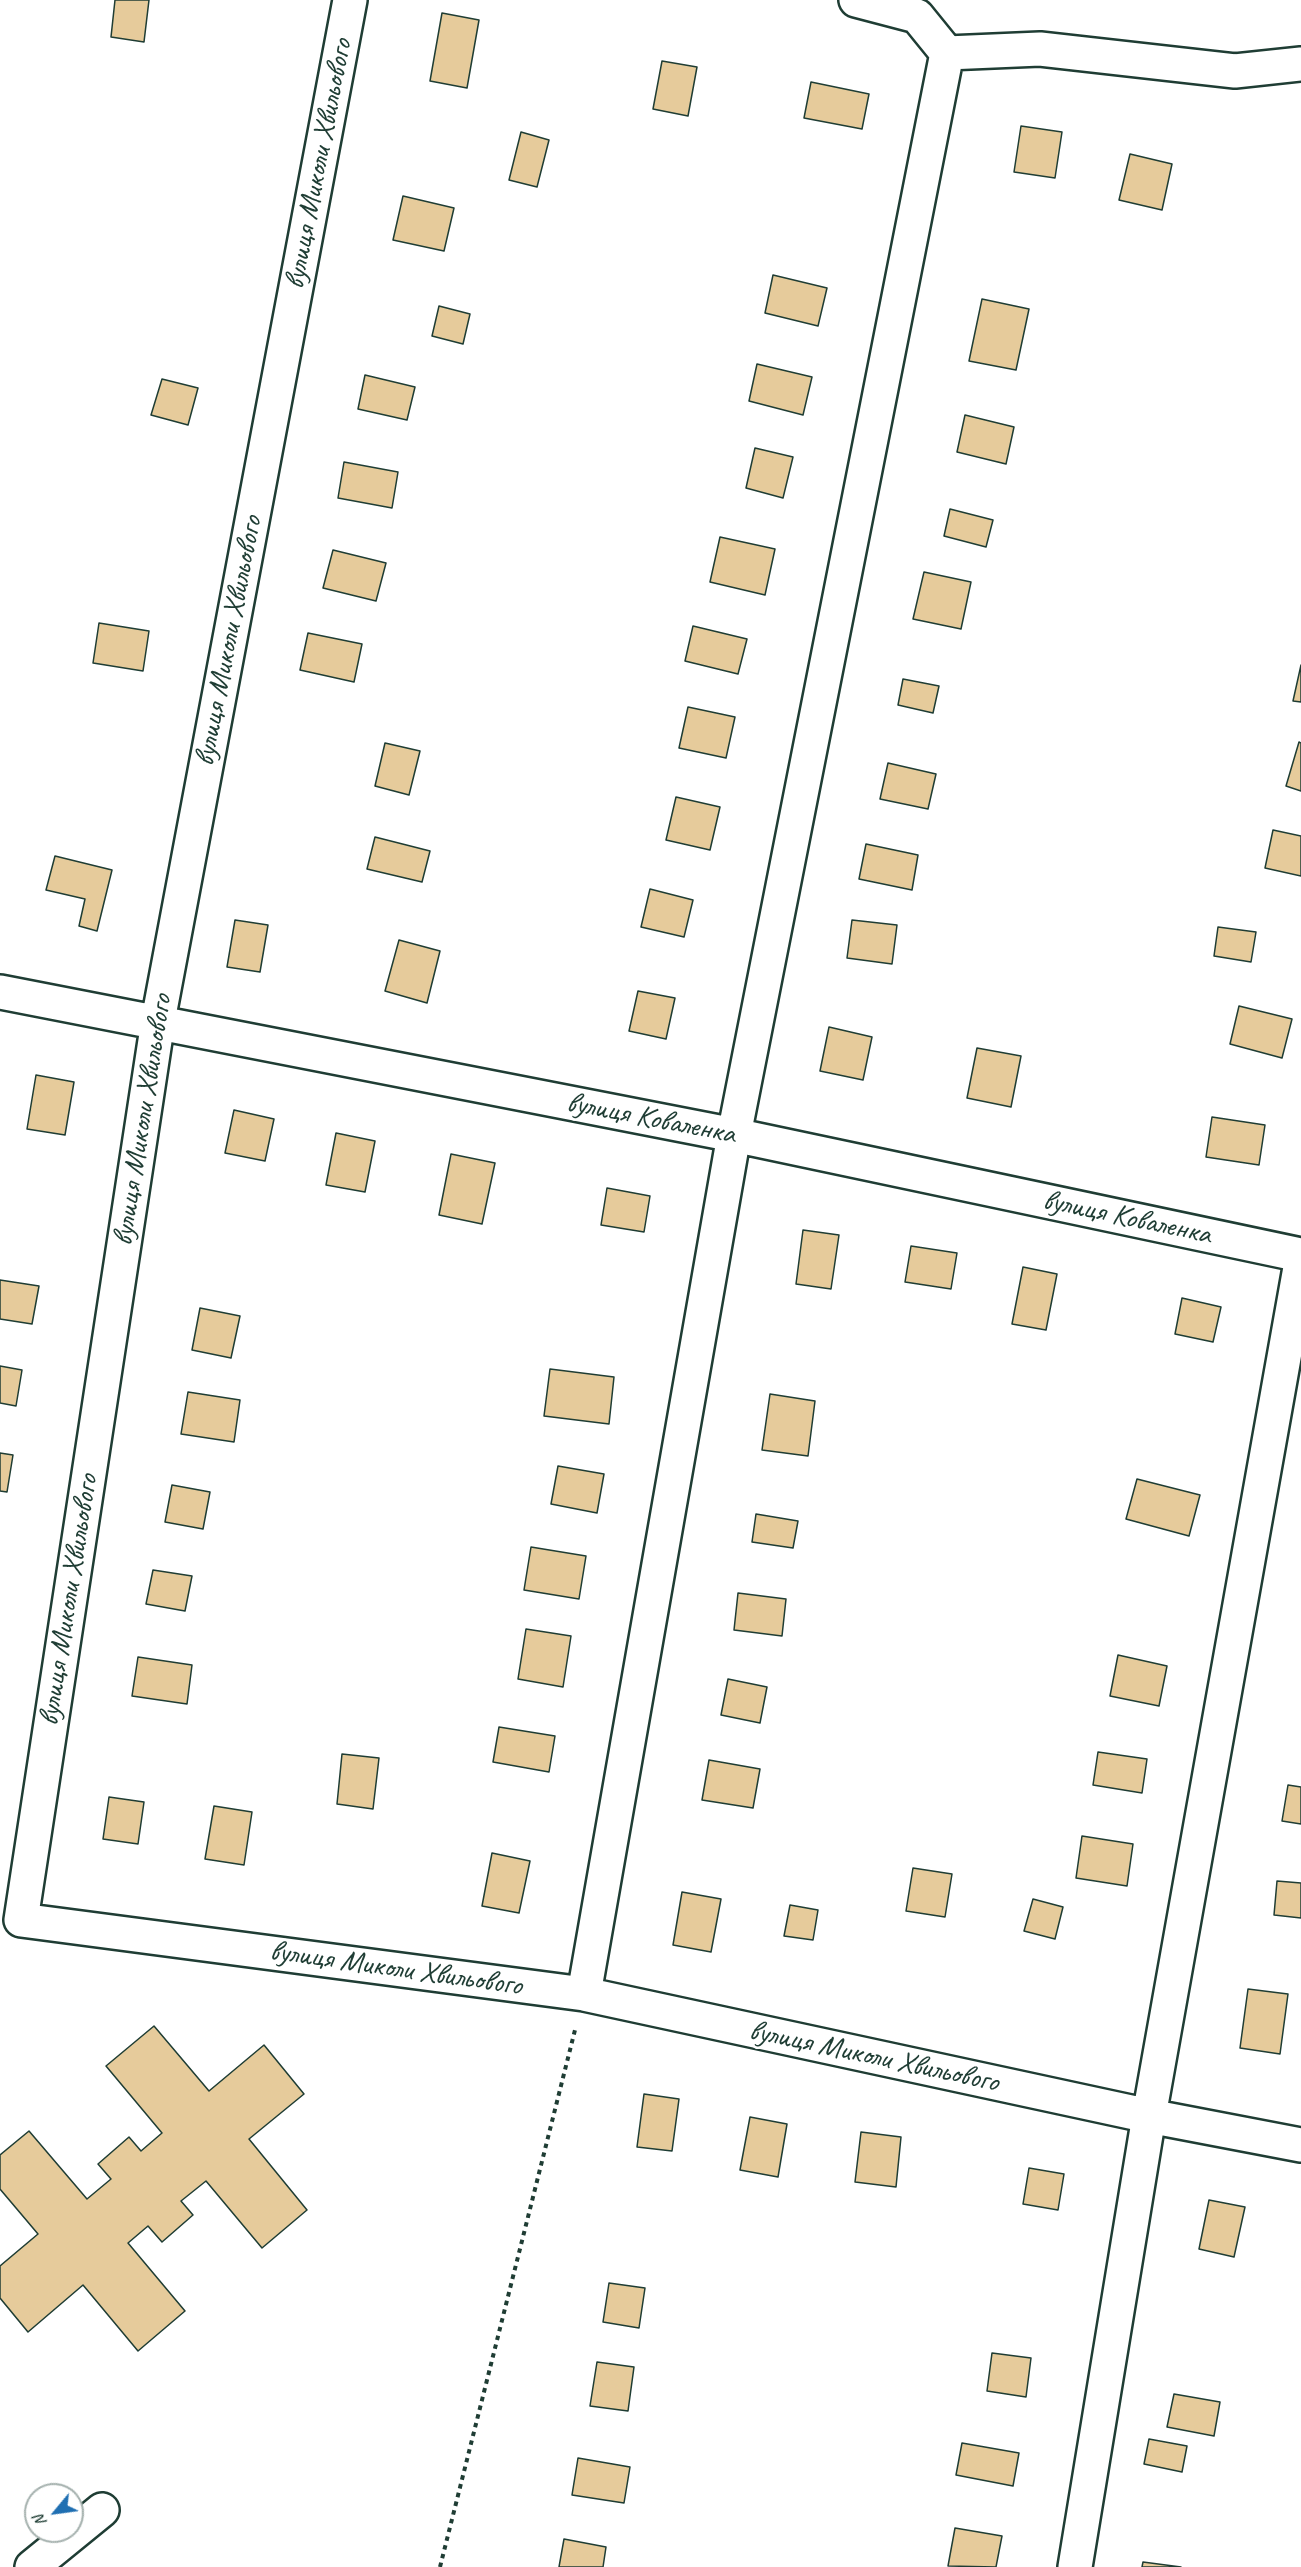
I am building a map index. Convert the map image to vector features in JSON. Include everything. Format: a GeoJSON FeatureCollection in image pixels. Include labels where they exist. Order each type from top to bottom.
{"type":"FeatureCollection","features":[{"type":"Feature","properties":{"kind":"street","name":"вулиця Миколи Хвильового"},"geometry":{"type":"LineString","coordinates":[[350,0],[158,1021],[21,1920],[584,1994],[1149,2116],[1301,2145]]}},
{"type":"Feature","properties":{"kind":"street"},"geometry":{"type":"LineString","coordinates":[[855,0],[917,16],[947,53]]}},
{"type":"Feature","properties":{"kind":"street"},"geometry":{"type":"LineString","coordinates":[[947,53],[1040,49],[1235,71],[1301,64]]}},
{"type":"Feature","properties":{"kind":"street"},"geometry":{"type":"LineString","coordinates":[[584,1994],[734,1135],[947,53]]}},
{"type":"Feature","properties":{"kind":"street","name":"вулиця Коваленка"},"geometry":{"type":"LineString","coordinates":[[0,992],[734,1135],[1301,1254]]}},
{"type":"Feature","properties":{"kind":"street"},"geometry":{"type":"LineString","coordinates":[[1075,2567],[1149,2116],[1301,1262]]}},
{"type":"Feature","properties":{"kind":"street"},"geometry":{"type":"LineString","coordinates":[[32,2567],[102,2510]]}},
{"type":"Feature","properties":{"kind":"path"},"geometry":{"type":"LineString","coordinates":[[440,2567],[584,1994]]}},
{"type":"Feature","properties":{"kind":"building"},"geometry":{"type":"Polygon","coordinates":[[[115,0],[149,0],[144,42],[111,37],[115,0]]]}},
{"type":"Feature","properties":{"kind":"building"},"geometry":{"type":"Polygon","coordinates":[[[442,13],[479,20],[467,88],[430,81],[442,13]]]}},
{"type":"Feature","properties":{"kind":"building"},"geometry":{"type":"Polygon","coordinates":[[[662,61],[697,67],[688,116],[653,109],[662,61]]]}},
{"type":"Feature","properties":{"kind":"building"},"geometry":{"type":"Polygon","coordinates":[[[811,82],[869,94],[862,129],[804,118],[811,82]]]}},
{"type":"Feature","properties":{"kind":"building"},"geometry":{"type":"Polygon","coordinates":[[[1021,126],[1062,132],[1055,178],[1014,172],[1021,126]]]}},
{"type":"Feature","properties":{"kind":"building"},"geometry":{"type":"Polygon","coordinates":[[[521,132],[549,140],[537,187],[509,180],[521,132]]]}},
{"type":"Feature","properties":{"kind":"building"},"geometry":{"type":"Polygon","coordinates":[[[1130,154],[1172,164],[1162,210],[1119,200],[1130,154]]]}},
{"type":"Feature","properties":{"kind":"building"},"geometry":{"type":"Polygon","coordinates":[[[403,196],[454,208],[444,251],[393,240],[403,196]]]}},
{"type":"Feature","properties":{"kind":"building"},"geometry":{"type":"Polygon","coordinates":[[[773,275],[827,288],[818,326],[765,313],[773,275]]]}},
{"type":"Feature","properties":{"kind":"building"},"geometry":{"type":"Polygon","coordinates":[[[982,299],[1029,309],[1016,370],[969,361],[982,299]]]}},
{"type":"Feature","properties":{"kind":"building"},"geometry":{"type":"Polygon","coordinates":[[[439,306],[470,314],[463,344],[432,336],[439,306]]]}},
{"type":"Feature","properties":{"kind":"building"},"geometry":{"type":"Polygon","coordinates":[[[757,364],[812,377],[803,415],[749,401],[757,364]]]}},
{"type":"Feature","properties":{"kind":"building"},"geometry":{"type":"Polygon","coordinates":[[[365,375],[415,387],[407,420],[358,409],[365,375]]]}},
{"type":"Feature","properties":{"kind":"building"},"geometry":{"type":"Polygon","coordinates":[[[162,379],[198,388],[188,425],[151,415],[162,379]]]}},
{"type":"Feature","properties":{"kind":"building"},"geometry":{"type":"Polygon","coordinates":[[[965,415],[1014,427],[1006,464],[957,452],[965,415]]]}},
{"type":"Feature","properties":{"kind":"building"},"geometry":{"type":"Polygon","coordinates":[[[755,448],[793,457],[783,498],[746,488],[755,448]]]}},
{"type":"Feature","properties":{"kind":"building"},"geometry":{"type":"Polygon","coordinates":[[[344,462],[398,472],[392,508],[338,498],[344,462]]]}},
{"type":"Feature","properties":{"kind":"building"},"geometry":{"type":"Polygon","coordinates":[[[950,509],[993,520],[986,547],[944,536],[950,509]]]}},
{"type":"Feature","properties":{"kind":"building"},"geometry":{"type":"Polygon","coordinates":[[[720,537],[775,549],[765,595],[710,582],[720,537]]]}},
{"type":"Feature","properties":{"kind":"building"},"geometry":{"type":"Polygon","coordinates":[[[333,550],[386,563],[376,601],[323,588],[333,550]]]}},
{"type":"Feature","properties":{"kind":"building"},"geometry":{"type":"Polygon","coordinates":[[[924,572],[971,582],[961,629],[913,619],[924,572]]]}},
{"type":"Feature","properties":{"kind":"building"},"geometry":{"type":"Polygon","coordinates":[[[99,623],[149,631],[143,671],[93,663],[99,623]]]}},
{"type":"Feature","properties":{"kind":"building"},"geometry":{"type":"Polygon","coordinates":[[[693,626],[747,639],[738,674],[685,661],[693,626]]]}},
{"type":"Feature","properties":{"kind":"building"},"geometry":{"type":"Polygon","coordinates":[[[308,633],[362,644],[354,682],[300,670],[308,633]]]}},
{"type":"Feature","properties":{"kind":"building"},"geometry":{"type":"Polygon","coordinates":[[[1301,665],[1301,702],[1293,701],[1301,665]]]}},
{"type":"Feature","properties":{"kind":"building"},"geometry":{"type":"Polygon","coordinates":[[[903,679],[939,686],[933,713],[898,705],[903,679]]]}},
{"type":"Feature","properties":{"kind":"building"},"geometry":{"type":"Polygon","coordinates":[[[688,707],[735,717],[726,758],[679,748],[688,707]]]}},
{"type":"Feature","properties":{"kind":"building"},"geometry":{"type":"Polygon","coordinates":[[[1299,742],[1301,743],[1301,791],[1286,786],[1299,742]]]}},
{"type":"Feature","properties":{"kind":"building"},"geometry":{"type":"Polygon","coordinates":[[[385,743],[420,751],[409,795],[375,786],[385,743]]]}},
{"type":"Feature","properties":{"kind":"building"},"geometry":{"type":"Polygon","coordinates":[[[888,763],[936,774],[928,809],[880,799],[888,763]]]}},
{"type":"Feature","properties":{"kind":"building"},"geometry":{"type":"Polygon","coordinates":[[[676,797],[720,807],[710,850],[666,840],[676,797]]]}},
{"type":"Feature","properties":{"kind":"building"},"geometry":{"type":"Polygon","coordinates":[[[1273,830],[1301,836],[1301,876],[1265,868],[1273,830]]]}},
{"type":"Feature","properties":{"kind":"building"},"geometry":{"type":"Polygon","coordinates":[[[375,837],[430,851],[422,882],[367,869],[375,837]]]}},
{"type":"Feature","properties":{"kind":"building"},"geometry":{"type":"Polygon","coordinates":[[[866,844],[918,855],[912,890],[859,879],[866,844]]]}},
{"type":"Feature","properties":{"kind":"building"},"geometry":{"type":"Polygon","coordinates":[[[55,856],[112,870],[97,931],[79,926],[85,899],[46,890],[55,856]]]}},
{"type":"Feature","properties":{"kind":"building"},"geometry":{"type":"Polygon","coordinates":[[[650,889],[693,900],[684,937],[641,927],[650,889]]]}},
{"type":"Feature","properties":{"kind":"building"},"geometry":{"type":"Polygon","coordinates":[[[235,920],[268,925],[260,972],[227,967],[235,920]]]}},
{"type":"Feature","properties":{"kind":"building"},"geometry":{"type":"Polygon","coordinates":[[[852,920],[897,925],[892,964],[847,958],[852,920]]]}},
{"type":"Feature","properties":{"kind":"building"},"geometry":{"type":"Polygon","coordinates":[[[1218,927],[1256,932],[1251,962],[1214,956],[1218,927]]]}},
{"type":"Feature","properties":{"kind":"building"},"geometry":{"type":"Polygon","coordinates":[[[399,940],[440,951],[427,1003],[385,991],[399,940]]]}},
{"type":"Feature","properties":{"kind":"building"},"geometry":{"type":"Polygon","coordinates":[[[638,991],[675,998],[666,1039],[629,1031],[638,991]]]}},
{"type":"Feature","properties":{"kind":"building"},"geometry":{"type":"Polygon","coordinates":[[[1239,1006],[1292,1019],[1282,1058],[1230,1044],[1239,1006]]]}},
{"type":"Feature","properties":{"kind":"building"},"geometry":{"type":"Polygon","coordinates":[[[829,1027],[872,1037],[863,1080],[820,1071],[829,1027]]]}},
{"type":"Feature","properties":{"kind":"building"},"geometry":{"type":"Polygon","coordinates":[[[977,1048],[1021,1056],[1011,1107],[967,1098],[977,1048]]]}},
{"type":"Feature","properties":{"kind":"building"},"geometry":{"type":"Polygon","coordinates":[[[36,1075],[74,1082],[65,1135],[27,1129],[36,1075]]]}},
{"type":"Feature","properties":{"kind":"building"},"geometry":{"type":"Polygon","coordinates":[[[234,1110],[274,1119],[265,1161],[225,1153],[234,1110]]]}},
{"type":"Feature","properties":{"kind":"building"},"geometry":{"type":"Polygon","coordinates":[[[1212,1117],[1265,1125],[1259,1165],[1206,1157],[1212,1117]]]}},
{"type":"Feature","properties":{"kind":"building"},"geometry":{"type":"Polygon","coordinates":[[[336,1133],[375,1141],[365,1192],[326,1185],[336,1133]]]}},
{"type":"Feature","properties":{"kind":"building"},"geometry":{"type":"Polygon","coordinates":[[[451,1154],[495,1163],[482,1224],[439,1215],[451,1154]]]}},
{"type":"Feature","properties":{"kind":"building"},"geometry":{"type":"Polygon","coordinates":[[[607,1188],[650,1196],[644,1232],[601,1225],[607,1188]]]}},
{"type":"Feature","properties":{"kind":"building"},"geometry":{"type":"Polygon","coordinates":[[[803,1230],[839,1235],[831,1289],[796,1284],[803,1230]]]}},
{"type":"Feature","properties":{"kind":"building"},"geometry":{"type":"Polygon","coordinates":[[[911,1246],[957,1253],[951,1289],[905,1282],[911,1246]]]}},
{"type":"Feature","properties":{"kind":"building"},"geometry":{"type":"Polygon","coordinates":[[[1023,1267],[1057,1274],[1046,1330],[1012,1324],[1023,1267]]]}},
{"type":"Feature","properties":{"kind":"building"},"geometry":{"type":"Polygon","coordinates":[[[0,1280],[39,1286],[32,1324],[0,1319],[0,1280]]]}},
{"type":"Feature","properties":{"kind":"building"},"geometry":{"type":"Polygon","coordinates":[[[1182,1298],[1221,1307],[1213,1342],[1175,1334],[1182,1298]]]}},
{"type":"Feature","properties":{"kind":"building"},"geometry":{"type":"Polygon","coordinates":[[[200,1308],[240,1316],[231,1358],[192,1350],[200,1308]]]}},
{"type":"Feature","properties":{"kind":"building"},"geometry":{"type":"Polygon","coordinates":[[[0,1366],[22,1370],[16,1406],[0,1403],[0,1366]]]}},
{"type":"Feature","properties":{"kind":"building"},"geometry":{"type":"Polygon","coordinates":[[[550,1369],[614,1377],[609,1424],[544,1416],[550,1369]]]}},
{"type":"Feature","properties":{"kind":"building"},"geometry":{"type":"Polygon","coordinates":[[[188,1392],[240,1400],[234,1442],[181,1434],[188,1392]]]}},
{"type":"Feature","properties":{"kind":"building"},"geometry":{"type":"Polygon","coordinates":[[[770,1394],[815,1401],[808,1456],[762,1450],[770,1394]]]}},
{"type":"Feature","properties":{"kind":"building"},"geometry":{"type":"Polygon","coordinates":[[[0,1453],[13,1455],[7,1492],[0,1491],[0,1453]]]}},
{"type":"Feature","properties":{"kind":"building"},"geometry":{"type":"Polygon","coordinates":[[[558,1466],[604,1474],[597,1513],[551,1504],[558,1466]]]}},
{"type":"Feature","properties":{"kind":"building"},"geometry":{"type":"Polygon","coordinates":[[[1137,1479],[1200,1495],[1189,1536],[1126,1519],[1137,1479]]]}},
{"type":"Feature","properties":{"kind":"building"},"geometry":{"type":"Polygon","coordinates":[[[172,1485],[210,1492],[203,1529],[165,1522],[172,1485]]]}},
{"type":"Feature","properties":{"kind":"building"},"geometry":{"type":"Polygon","coordinates":[[[756,1514],[798,1521],[793,1548],[752,1542],[756,1514]]]}},
{"type":"Feature","properties":{"kind":"building"},"geometry":{"type":"Polygon","coordinates":[[[531,1547],[586,1556],[579,1599],[524,1590],[531,1547]]]}},
{"type":"Feature","properties":{"kind":"building"},"geometry":{"type":"Polygon","coordinates":[[[153,1570],[192,1576],[185,1611],[146,1604],[153,1570]]]}},
{"type":"Feature","properties":{"kind":"building"},"geometry":{"type":"Polygon","coordinates":[[[738,1593],[786,1599],[782,1636],[734,1630],[738,1593]]]}},
{"type":"Feature","properties":{"kind":"building"},"geometry":{"type":"Polygon","coordinates":[[[526,1629],[571,1636],[563,1687],[518,1679],[526,1629]]]}},
{"type":"Feature","properties":{"kind":"building"},"geometry":{"type":"Polygon","coordinates":[[[1118,1655],[1167,1666],[1159,1706],[1110,1696],[1118,1655]]]}},
{"type":"Feature","properties":{"kind":"building"},"geometry":{"type":"Polygon","coordinates":[[[138,1657],[192,1665],[187,1704],[132,1696],[138,1657]]]}},
{"type":"Feature","properties":{"kind":"building"},"geometry":{"type":"Polygon","coordinates":[[[728,1679],[767,1687],[760,1723],[721,1715],[728,1679]]]}},
{"type":"Feature","properties":{"kind":"building"},"geometry":{"type":"Polygon","coordinates":[[[499,1727],[555,1736],[549,1772],[493,1762],[499,1727]]]}},
{"type":"Feature","properties":{"kind":"building"},"geometry":{"type":"Polygon","coordinates":[[[1098,1752],[1147,1759],[1142,1793],[1093,1785],[1098,1752]]]}},
{"type":"Feature","properties":{"kind":"building"},"geometry":{"type":"Polygon","coordinates":[[[342,1754],[379,1758],[373,1809],[337,1804],[342,1754]]]}},
{"type":"Feature","properties":{"kind":"building"},"geometry":{"type":"Polygon","coordinates":[[[709,1760],[760,1769],[753,1808],[702,1800],[709,1760]]]}},
{"type":"Feature","properties":{"kind":"building"},"geometry":{"type":"Polygon","coordinates":[[[1288,1785],[1301,1787],[1301,1824],[1282,1821],[1288,1785]]]}},
{"type":"Feature","properties":{"kind":"building"},"geometry":{"type":"Polygon","coordinates":[[[109,1797],[144,1802],[138,1844],[103,1839],[109,1797]]]}},
{"type":"Feature","properties":{"kind":"building"},"geometry":{"type":"Polygon","coordinates":[[[214,1806],[252,1812],[244,1865],[205,1859],[214,1806]]]}},
{"type":"Feature","properties":{"kind":"building"},"geometry":{"type":"Polygon","coordinates":[[[1082,1836],[1133,1844],[1127,1886],[1076,1878],[1082,1836]]]}},
{"type":"Feature","properties":{"kind":"building"},"geometry":{"type":"Polygon","coordinates":[[[492,1853],[530,1861],[519,1913],[482,1906],[492,1853]]]}},
{"type":"Feature","properties":{"kind":"building"},"geometry":{"type":"Polygon","coordinates":[[[913,1868],[952,1874],[945,1917],[906,1911],[913,1868]]]}},
{"type":"Feature","properties":{"kind":"building"},"geometry":{"type":"Polygon","coordinates":[[[1277,1881],[1301,1883],[1301,1918],[1274,1915],[1277,1881]]]}},
{"type":"Feature","properties":{"kind":"building"},"geometry":{"type":"Polygon","coordinates":[[[682,1892],[721,1899],[711,1952],[673,1945],[682,1892]]]}},
{"type":"Feature","properties":{"kind":"building"},"geometry":{"type":"Polygon","coordinates":[[[1033,1899],[1063,1907],[1055,1939],[1024,1931],[1033,1899]]]}},
{"type":"Feature","properties":{"kind":"building"},"geometry":{"type":"Polygon","coordinates":[[[790,1905],[818,1910],[813,1940],[784,1936],[790,1905]]]}},
{"type":"Feature","properties":{"kind":"building"},"geometry":{"type":"Polygon","coordinates":[[[1248,1989],[1288,1994],[1280,2054],[1240,2048],[1248,1989]]]}},
{"type":"Feature","properties":{"kind":"building"},"geometry":{"type":"Polygon","coordinates":[[[154,2026],[209,2091],[264,2045],[304,2094],[249,2139],[307,2210],[262,2248],[206,2181],[181,2201],[193,2215],[162,2242],[148,2226],[128,2243],[185,2311],[138,2351],[83,2285],[28,2332],[0,2298],[0,2266],[38,2234],[0,2189],[0,2155],[29,2131],[87,2199],[111,2179],[98,2164],[129,2137],[141,2151],[162,2133],[106,2066],[154,2026]]]}},
{"type":"Feature","properties":{"kind":"building"},"geometry":{"type":"Polygon","coordinates":[[[644,2094],[679,2099],[672,2151],[637,2147],[644,2094]]]}},
{"type":"Feature","properties":{"kind":"building"},"geometry":{"type":"Polygon","coordinates":[[[750,2117],[787,2124],[778,2177],[740,2170],[750,2117]]]}},
{"type":"Feature","properties":{"kind":"building"},"geometry":{"type":"Polygon","coordinates":[[[861,2132],[901,2137],[896,2187],[855,2182],[861,2132]]]}},
{"type":"Feature","properties":{"kind":"building"},"geometry":{"type":"Polygon","coordinates":[[[1029,2168],[1064,2174],[1058,2210],[1023,2204],[1029,2168]]]}},
{"type":"Feature","properties":{"kind":"building"},"geometry":{"type":"Polygon","coordinates":[[[1209,2200],[1245,2207],[1234,2257],[1199,2249],[1209,2200]]]}},
{"type":"Feature","properties":{"kind":"building"},"geometry":{"type":"Polygon","coordinates":[[[609,2283],[645,2288],[639,2328],[603,2322],[609,2283]]]}},
{"type":"Feature","properties":{"kind":"building"},"geometry":{"type":"Polygon","coordinates":[[[992,2353],[1031,2358],[1026,2397],[987,2391],[992,2353]]]}},
{"type":"Feature","properties":{"kind":"building"},"geometry":{"type":"Polygon","coordinates":[[[597,2362],[634,2367],[628,2411],[590,2406],[597,2362]]]}},
{"type":"Feature","properties":{"kind":"building"},"geometry":{"type":"Polygon","coordinates":[[[1174,2394],[1220,2402],[1214,2436],[1167,2427],[1174,2394]]]}},
{"type":"Feature","properties":{"kind":"building"},"geometry":{"type":"Polygon","coordinates":[[[1149,2439],[1187,2446],[1182,2472],[1144,2464],[1149,2439]]]}},
{"type":"Feature","properties":{"kind":"building"},"geometry":{"type":"Polygon","coordinates":[[[962,2443],[1019,2453],[1013,2486],[956,2475],[962,2443]]]}},
{"type":"Feature","properties":{"kind":"building"},"geometry":{"type":"Polygon","coordinates":[[[578,2458],[630,2467],[624,2503],[572,2495],[578,2458]]]}},
{"type":"Feature","properties":{"kind":"building"},"geometry":{"type":"Polygon","coordinates":[[[955,2528],[1002,2536],[996,2567],[948,2566],[955,2528]]]}},
{"type":"Feature","properties":{"kind":"building"},"geometry":{"type":"Polygon","coordinates":[[[564,2539],[606,2547],[603,2567],[559,2567],[564,2539]]]}},
{"type":"Feature","properties":{"kind":"building"},"geometry":{"type":"Polygon","coordinates":[[[1143,2562],[1181,2567],[1142,2567],[1143,2562]]]}}]}
